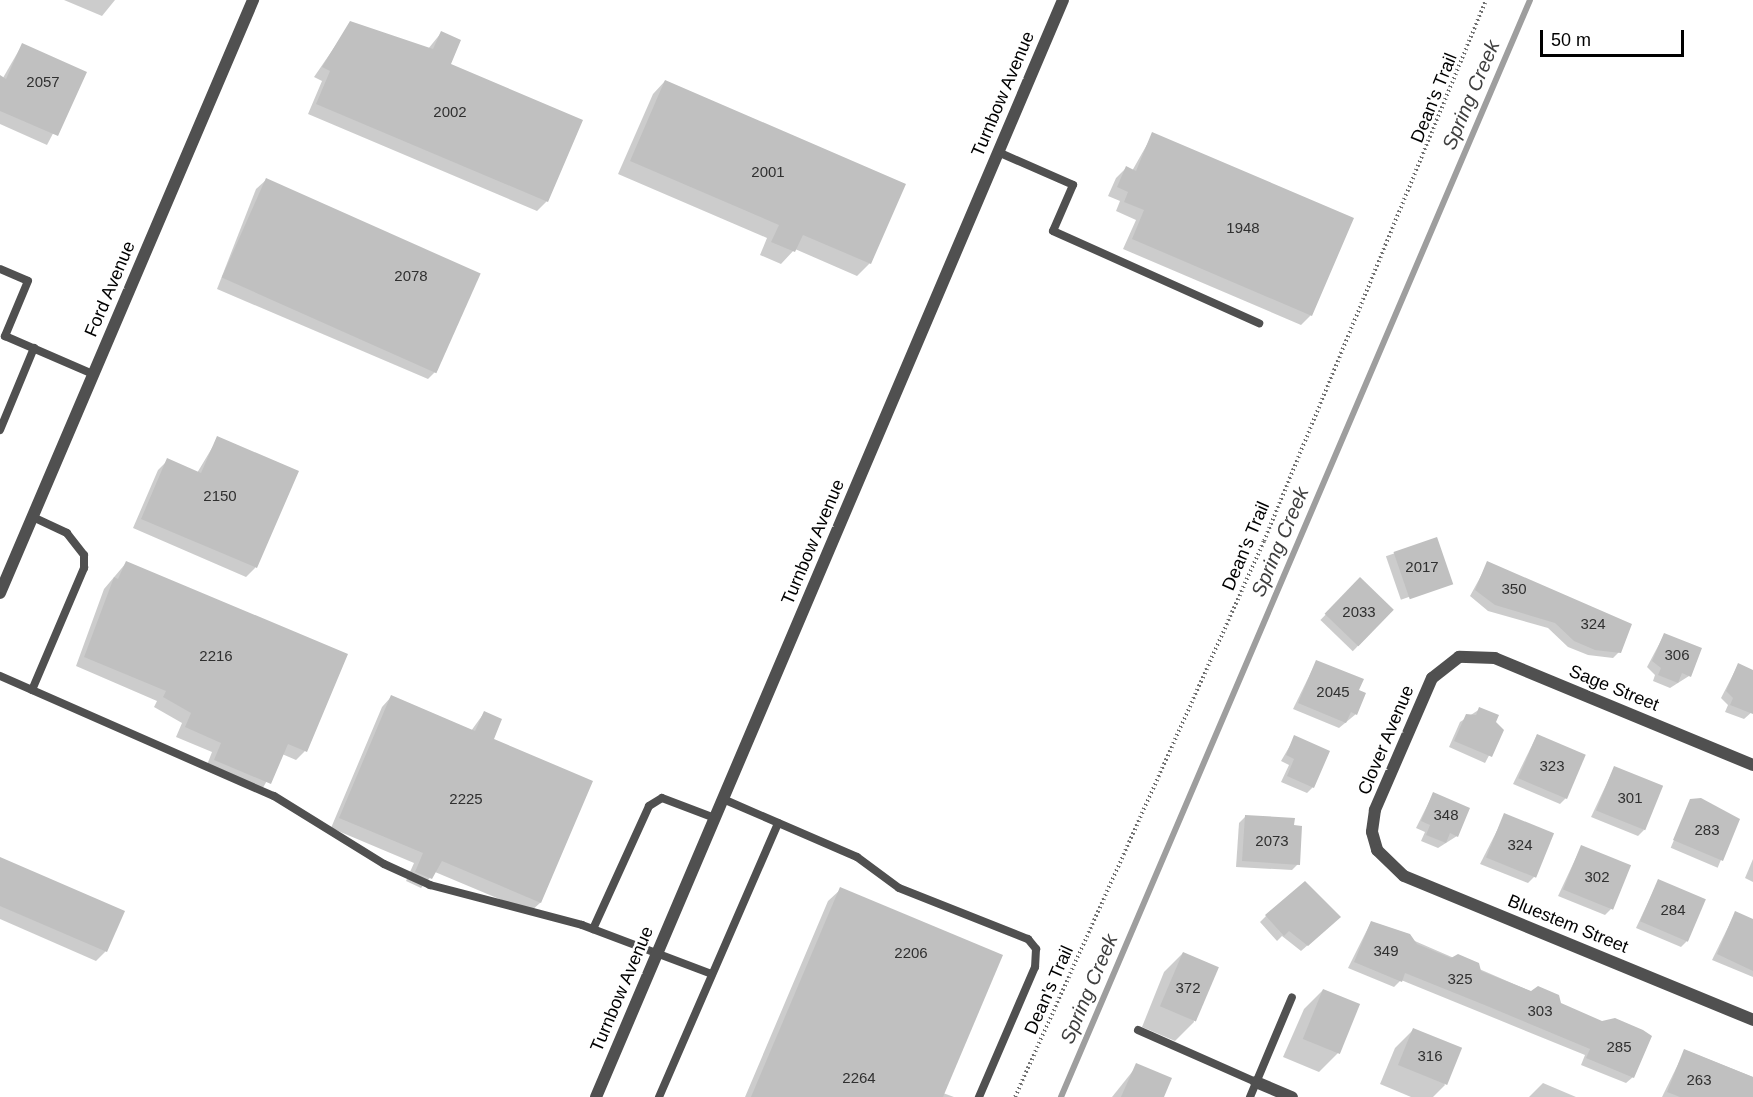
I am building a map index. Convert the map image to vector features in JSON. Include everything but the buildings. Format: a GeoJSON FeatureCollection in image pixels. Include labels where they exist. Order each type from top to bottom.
{"type":"FeatureCollection","features":[{"type":"Feature","properties":{"kind":"street","name":"Ford Avenue"},"geometry":{"type":"LineString","coordinates":[[1,589],[253,0]]}},
{"type":"Feature","properties":{"kind":"street","name":"Turnbow Avenue"},"geometry":{"type":"LineString","coordinates":[[596,1097],[1063,0]]}},
{"type":"Feature","properties":{"kind":"street","name":"Sage Street"},"geometry":{"type":"LineString","coordinates":[[1459,657],[1495,658],[1753,765]]}},
{"type":"Feature","properties":{"kind":"street","name":"Clover Avenue"},"geometry":{"type":"LineString","coordinates":[[1377,850],[1372,832],[1375,810],[1432,678],[1459,657]]}},
{"type":"Feature","properties":{"kind":"street","name":"Bluestem Street"},"geometry":{"type":"LineString","coordinates":[[1377,850],[1404,876],[1753,1020]]}},
{"type":"Feature","properties":{"kind":"street"},"geometry":{"type":"LineString","coordinates":[[1256,1082],[1292,1097]]}},
{"type":"Feature","properties":{"kind":"lane"},"geometry":{"type":"LineString","coordinates":[[999,152],[1073,185],[1053,231],[1259,323]]}},
{"type":"Feature","properties":{"kind":"lane"},"geometry":{"type":"LineString","coordinates":[[0,269],[28,281],[5,336],[93,374]]}},
{"type":"Feature","properties":{"kind":"lane"},"geometry":{"type":"LineString","coordinates":[[0,430],[34,348]]}},
{"type":"Feature","properties":{"kind":"lane"},"geometry":{"type":"LineString","coordinates":[[32,517],[67,534],[84,555],[84,568],[32,690]]}},
{"type":"Feature","properties":{"kind":"lane"},"geometry":{"type":"LineString","coordinates":[[0,676],[274,796],[384,864],[430,885],[593,929],[712,974]]}},
{"type":"Feature","properties":{"kind":"lane"},"geometry":{"type":"LineString","coordinates":[[593,929],[649,806],[662,798],[715,818]]}},
{"type":"Feature","properties":{"kind":"lane"},"geometry":{"type":"LineString","coordinates":[[723,799],[857,857],[899,888],[1032,944],[1035,967],[979,1097]]}},
{"type":"Feature","properties":{"kind":"lane"},"geometry":{"type":"LineString","coordinates":[[659,1097],[778,823]]}},
{"type":"Feature","properties":{"kind":"lane"},"geometry":{"type":"LineString","coordinates":[[1250,1097],[1292,997]]}},
{"type":"Feature","properties":{"kind":"lane"},"geometry":{"type":"LineString","coordinates":[[1138,1030],[1256,1082]]}},
{"type":"Feature","properties":{"kind":"path","name":"Dean's Trail"},"geometry":{"type":"LineString","coordinates":[[1016,1097],[1264,541],[1486,0]]}},
{"type":"Feature","properties":{"kind":"waterway","name":"Spring Creek"},"geometry":{"type":"LineString","coordinates":[[1061,1097],[1530,0]]}}]}
